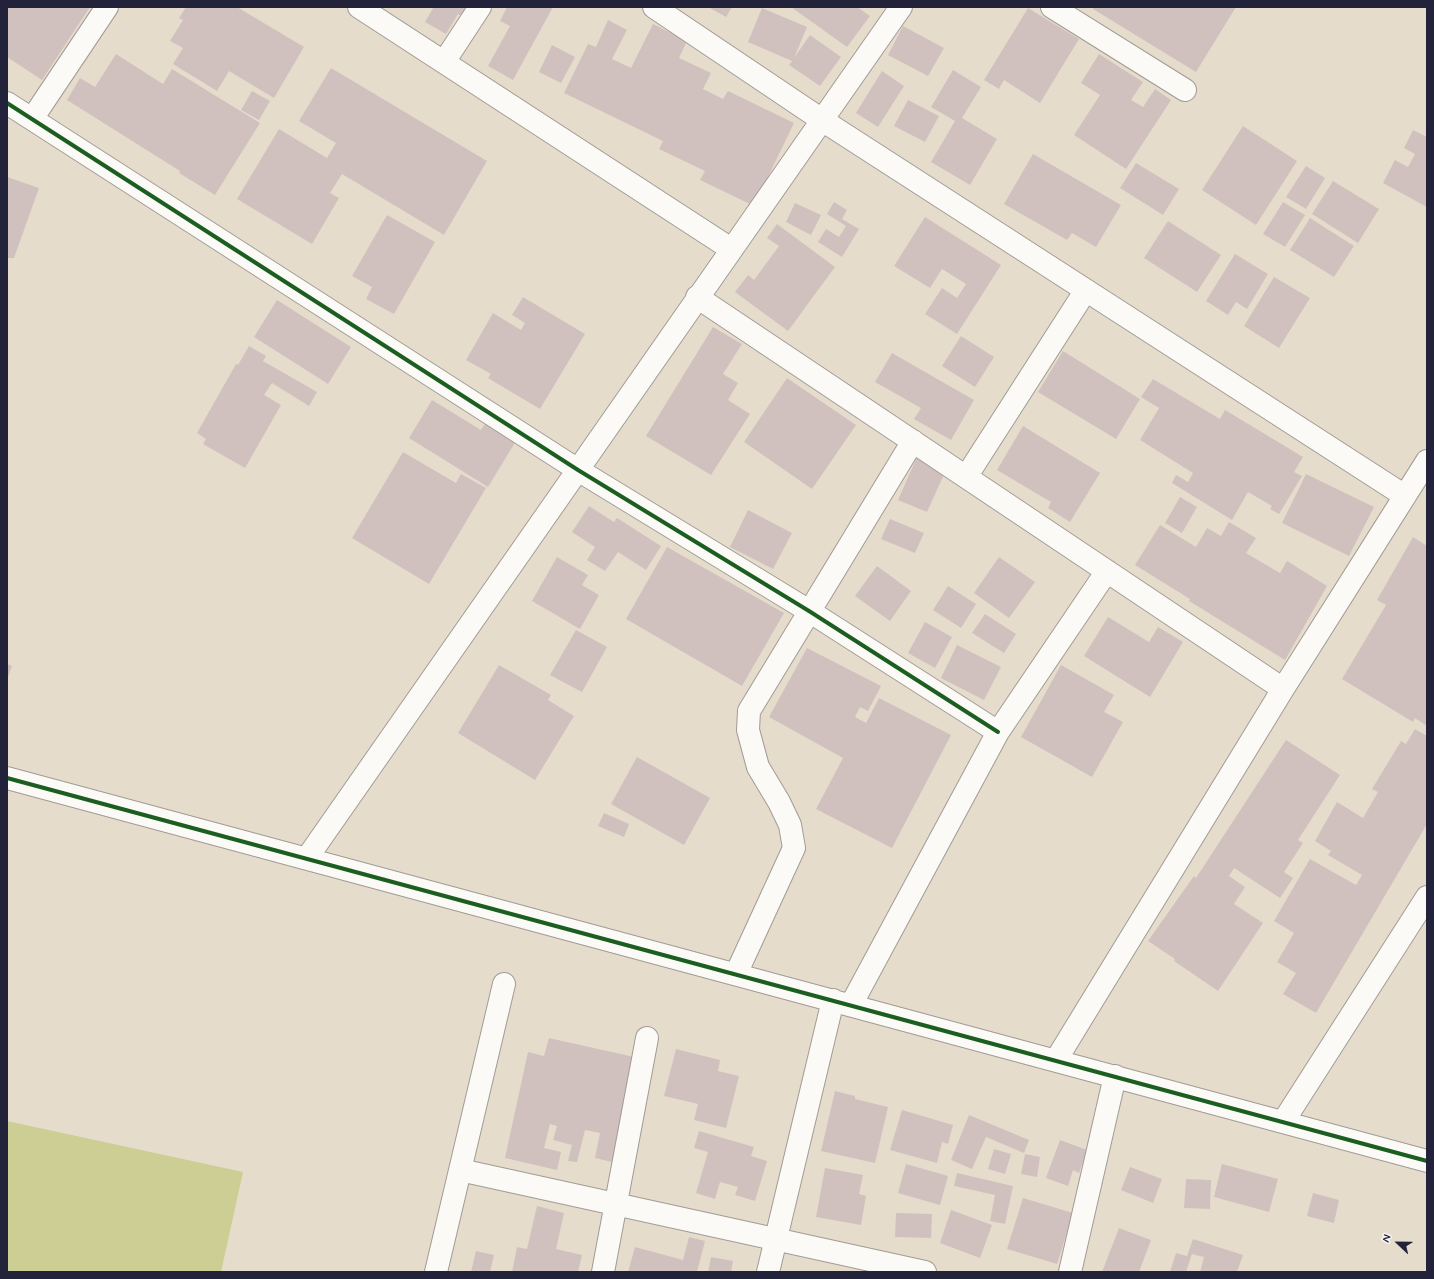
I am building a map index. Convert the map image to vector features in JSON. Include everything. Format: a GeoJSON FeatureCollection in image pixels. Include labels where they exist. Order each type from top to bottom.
{"type":"FeatureCollection","features":[{"type":"Feature","properties":{"kind":"street"},"geometry":{"type":"LineString","coordinates":[[32,119],[107,7]]}},
{"type":"Feature","properties":{"kind":"street"},"geometry":{"type":"LineString","coordinates":[[359,7],[731,249]]}},
{"type":"Feature","properties":{"kind":"street"},"geometry":{"type":"LineString","coordinates":[[444,62],[480,7]]}},
{"type":"Feature","properties":{"kind":"street"},"geometry":{"type":"LineString","coordinates":[[654,7],[822,120],[1405,496]]}},
{"type":"Feature","properties":{"kind":"street"},"geometry":{"type":"LineString","coordinates":[[307,858],[697,297],[901,7]]}},
{"type":"Feature","properties":{"kind":"street"},"geometry":{"type":"LineString","coordinates":[[1052,7],[1185,90]]}},
{"type":"Feature","properties":{"kind":"street"},"geometry":{"type":"LineString","coordinates":[[7,103],[578,470],[810,610],[998,732]]}},
{"type":"Feature","properties":{"kind":"street"},"geometry":{"type":"LineString","coordinates":[[966,477],[1086,290]]}},
{"type":"Feature","properties":{"kind":"street"},"geometry":{"type":"LineString","coordinates":[[697,297],[1283,688]]}},
{"type":"Feature","properties":{"kind":"street"},"geometry":{"type":"LineString","coordinates":[[736,974],[794,848],[790,825],[779,802],[758,766],[748,730],[749,710],[913,441]]}},
{"type":"Feature","properties":{"kind":"street"},"geometry":{"type":"LineString","coordinates":[[1056,1060],[1283,688],[1427,461]]}},
{"type":"Feature","properties":{"kind":"street"},"geometry":{"type":"LineString","coordinates":[[768,1272],[842,1003],[998,732],[1107,571]]}},
{"type":"Feature","properties":{"kind":"street"},"geometry":{"type":"LineString","coordinates":[[7,778],[1427,1161]]}},
{"type":"Feature","properties":{"kind":"street"},"geometry":{"type":"LineString","coordinates":[[1283,1122],[1427,897]]}},
{"type":"Feature","properties":{"kind":"street"},"geometry":{"type":"LineString","coordinates":[[436,1272],[504,984]]}},
{"type":"Feature","properties":{"kind":"street"},"geometry":{"type":"LineString","coordinates":[[603,1272],[647,1038]]}},
{"type":"Feature","properties":{"kind":"street"},"geometry":{"type":"LineString","coordinates":[[1070,1272],[1115,1076]]}},
{"type":"Feature","properties":{"kind":"street"},"geometry":{"type":"LineString","coordinates":[[460,1170],[925,1272]]}},
{"type":"Feature","properties":{"kind":"green space"},"geometry":{"type":"Polygon","coordinates":[[[7,1121],[243,1172],[221,1272],[7,1272],[7,1121]]]}},
{"type":"Feature","properties":{"kind":"building"},"geometry":{"type":"Polygon","coordinates":[[[7,7],[90,7],[42,80],[7,57],[7,7]]]}},
{"type":"Feature","properties":{"kind":"building"},"geometry":{"type":"Polygon","coordinates":[[[186,7],[237,7],[304,47],[274,98],[229,71],[217,91],[173,64],[183,48],[170,41],[183,20],[179,18],[186,7]]]}},
{"type":"Feature","properties":{"kind":"building"},"geometry":{"type":"Polygon","coordinates":[[[430,7],[471,7],[464,18],[458,14],[446,34],[425,22],[433,8],[430,7]]]}},
{"type":"Feature","properties":{"kind":"building"},"geometry":{"type":"Polygon","coordinates":[[[507,7],[553,7],[513,80],[488,66],[510,26],[500,21],[507,7]]]}},
{"type":"Feature","properties":{"kind":"building"},"geometry":{"type":"Polygon","coordinates":[[[708,7],[732,7],[726,17],[708,7]]]}},
{"type":"Feature","properties":{"kind":"building"},"geometry":{"type":"Polygon","coordinates":[[[791,7],[857,7],[870,16],[847,47],[791,7]]]}},
{"type":"Feature","properties":{"kind":"building"},"geometry":{"type":"Polygon","coordinates":[[[1094,7],[1236,7],[1196,72],[1093,9],[1094,7]]]}},
{"type":"Feature","properties":{"kind":"building"},"geometry":{"type":"Polygon","coordinates":[[[762,8],[807,27],[794,58],[810,35],[841,57],[820,86],[789,65],[792,61],[748,42],[762,8]]]}},
{"type":"Feature","properties":{"kind":"building"},"geometry":{"type":"Polygon","coordinates":[[[1028,8],[1079,39],[1040,103],[1004,80],[999,89],[984,80],[1028,8]]]}},
{"type":"Feature","properties":{"kind":"building"},"geometry":{"type":"Polygon","coordinates":[[[608,20],[627,30],[612,59],[631,68],[653,24],[687,41],[679,58],[711,73],[703,89],[723,99],[728,91],[794,123],[754,206],[700,180],[705,171],[659,149],[663,141],[564,93],[588,44],[596,47],[608,20]]]}},
{"type":"Feature","properties":{"kind":"building"},"geometry":{"type":"Polygon","coordinates":[[[903,26],[944,48],[928,76],[888,55],[903,26]]]}},
{"type":"Feature","properties":{"kind":"building"},"geometry":{"type":"Polygon","coordinates":[[[552,45],[575,57],[561,83],[539,72],[552,45]]]}},
{"type":"Feature","properties":{"kind":"building"},"geometry":{"type":"Polygon","coordinates":[[[116,54],[163,84],[172,69],[260,123],[215,195],[179,173],[180,171],[67,100],[80,78],[95,87],[116,54]]]}},
{"type":"Feature","properties":{"kind":"building"},"geometry":{"type":"Polygon","coordinates":[[[1099,54],[1143,82],[1131,100],[1143,107],[1155,89],[1171,100],[1126,169],[1074,135],[1100,95],[1081,83],[1099,54]]]}},
{"type":"Feature","properties":{"kind":"building"},"geometry":{"type":"Polygon","coordinates":[[[331,68],[487,161],[444,235],[342,174],[330,193],[339,198],[312,244],[237,199],[279,129],[327,158],[336,143],[299,121],[331,68]]]}},
{"type":"Feature","properties":{"kind":"building"},"geometry":{"type":"Polygon","coordinates":[[[953,70],[981,87],[962,118],[997,139],[970,185],[931,162],[955,121],[931,107],[953,70]]]}},
{"type":"Feature","properties":{"kind":"building"},"geometry":{"type":"Polygon","coordinates":[[[882,71],[904,86],[878,127],[856,113],[882,71]]]}},
{"type":"Feature","properties":{"kind":"building"},"geometry":{"type":"Polygon","coordinates":[[[252,91],[270,101],[259,120],[241,110],[252,91]]]}},
{"type":"Feature","properties":{"kind":"building"},"geometry":{"type":"Polygon","coordinates":[[[908,100],[939,116],[925,142],[894,126],[908,100]]]}},
{"type":"Feature","properties":{"kind":"building"},"geometry":{"type":"Polygon","coordinates":[[[1243,126],[1297,161],[1256,225],[1202,190],[1243,126]]]}},
{"type":"Feature","properties":{"kind":"building"},"geometry":{"type":"Polygon","coordinates":[[[1413,130],[1427,137],[1427,207],[1383,183],[1395,160],[1408,167],[1415,154],[1404,148],[1413,130]]]}},
{"type":"Feature","properties":{"kind":"building"},"geometry":{"type":"Polygon","coordinates":[[[1033,154],[1121,205],[1096,247],[1072,233],[1067,240],[1004,204],[1033,154]]]}},
{"type":"Feature","properties":{"kind":"building"},"geometry":{"type":"Polygon","coordinates":[[[1136,163],[1179,189],[1163,215],[1120,188],[1136,163]]]}},
{"type":"Feature","properties":{"kind":"building"},"geometry":{"type":"Polygon","coordinates":[[[1306,166],[1325,178],[1306,209],[1286,197],[1306,166]]]}},
{"type":"Feature","properties":{"kind":"building"},"geometry":{"type":"Polygon","coordinates":[[[7,177],[39,188],[14,258],[7,258],[7,177]]]}},
{"type":"Feature","properties":{"kind":"building"},"geometry":{"type":"Polygon","coordinates":[[[1333,181],[1379,209],[1358,243],[1312,214],[1333,181]]]}},
{"type":"Feature","properties":{"kind":"building"},"geometry":{"type":"Polygon","coordinates":[[[834,202],[847,210],[842,219],[859,229],[842,257],[818,242],[826,229],[839,237],[846,226],[827,214],[834,202]]]}},
{"type":"Feature","properties":{"kind":"building"},"geometry":{"type":"Polygon","coordinates":[[[1283,202],[1305,215],[1285,247],[1263,234],[1283,202]]]}},
{"type":"Feature","properties":{"kind":"building"},"geometry":{"type":"Polygon","coordinates":[[[795,203],[821,215],[811,235],[786,222],[795,203]]]}},
{"type":"Feature","properties":{"kind":"building"},"geometry":{"type":"Polygon","coordinates":[[[387,215],[435,242],[394,314],[366,299],[372,287],[352,276],[387,215]]]}},
{"type":"Feature","properties":{"kind":"building"},"geometry":{"type":"Polygon","coordinates":[[[925,217],[1001,265],[957,334],[925,314],[942,288],[957,298],[966,284],[942,269],[930,288],[894,266],[925,217]]]}},
{"type":"Feature","properties":{"kind":"building"},"geometry":{"type":"Polygon","coordinates":[[[1310,218],[1354,246],[1334,277],[1290,250],[1310,218]]]}},
{"type":"Feature","properties":{"kind":"building"},"geometry":{"type":"Polygon","coordinates":[[[1168,221],[1221,255],[1197,292],[1144,258],[1168,221]]]}},
{"type":"Feature","properties":{"kind":"building"},"geometry":{"type":"Polygon","coordinates":[[[777,224],[835,267],[788,331],[735,292],[748,275],[754,280],[779,246],[767,238],[777,224]]]}},
{"type":"Feature","properties":{"kind":"building"},"geometry":{"type":"Polygon","coordinates":[[[1235,254],[1268,274],[1247,309],[1236,302],[1228,315],[1206,301],[1235,254]]]}},
{"type":"Feature","properties":{"kind":"building"},"geometry":{"type":"Polygon","coordinates":[[[1274,277],[1310,298],[1279,348],[1244,326],[1274,277]]]}},
{"type":"Feature","properties":{"kind":"building"},"geometry":{"type":"Polygon","coordinates":[[[523,297],[585,334],[540,409],[488,378],[491,374],[466,360],[493,313],[521,330],[525,323],[512,315],[523,297]]]}},
{"type":"Feature","properties":{"kind":"building"},"geometry":{"type":"Polygon","coordinates":[[[277,300],[351,347],[328,384],[254,337],[277,300]]]}},
{"type":"Feature","properties":{"kind":"building"},"geometry":{"type":"Polygon","coordinates":[[[713,327],[742,344],[723,374],[738,383],[728,400],[750,414],[711,475],[646,436],[713,327]]]}},
{"type":"Feature","properties":{"kind":"building"},"geometry":{"type":"Polygon","coordinates":[[[961,336],[994,357],[975,387],[942,366],[961,336]]]}},
{"type":"Feature","properties":{"kind":"building"},"geometry":{"type":"Polygon","coordinates":[[[249,346],[266,356],[263,361],[317,392],[309,406],[272,383],[264,395],[281,405],[245,468],[203,444],[206,439],[197,433],[236,364],[238,365],[249,346]]]}},
{"type":"Feature","properties":{"kind":"building"},"geometry":{"type":"Polygon","coordinates":[[[1063,351],[1140,399],[1116,439],[1038,392],[1063,351]]]}},
{"type":"Feature","properties":{"kind":"building"},"geometry":{"type":"Polygon","coordinates":[[[892,353],[974,400],[951,440],[914,419],[921,408],[875,382],[892,353]]]}},
{"type":"Feature","properties":{"kind":"building"},"geometry":{"type":"Polygon","coordinates":[[[787,378],[856,425],[812,489],[744,442],[787,378]]]}},
{"type":"Feature","properties":{"kind":"building"},"geometry":{"type":"Polygon","coordinates":[[[1153,379],[1220,419],[1225,410],[1303,457],[1294,472],[1302,476],[1279,514],[1270,509],[1272,506],[1248,492],[1232,520],[1172,483],[1176,475],[1188,482],[1193,473],[1140,440],[1159,408],[1141,397],[1153,379]]]}},
{"type":"Feature","properties":{"kind":"building"},"geometry":{"type":"Polygon","coordinates":[[[432,400],[481,430],[486,422],[516,441],[488,487],[409,438],[432,400]]]}},
{"type":"Feature","properties":{"kind":"building"},"geometry":{"type":"Polygon","coordinates":[[[1023,426],[1100,473],[1070,522],[1048,508],[1051,502],[997,470],[1023,426]]]}},
{"type":"Feature","properties":{"kind":"building"},"geometry":{"type":"Polygon","coordinates":[[[403,452],[456,483],[461,474],[486,488],[429,584],[352,538],[403,452]]]}},
{"type":"Feature","properties":{"kind":"building"},"geometry":{"type":"Polygon","coordinates":[[[917,457],[946,470],[927,512],[898,500],[917,457]]]}},
{"type":"Feature","properties":{"kind":"building"},"geometry":{"type":"Polygon","coordinates":[[[1306,474],[1374,507],[1349,556],[1282,523],[1306,474]]]}},
{"type":"Feature","properties":{"kind":"building"},"geometry":{"type":"Polygon","coordinates":[[[1180,497],[1197,507],[1182,533],[1165,523],[1180,497]]]}},
{"type":"Feature","properties":{"kind":"building"},"geometry":{"type":"Polygon","coordinates":[[[589,506],[614,522],[617,518],[661,546],[646,570],[618,552],[605,571],[587,560],[595,547],[572,532],[589,506]]]}},
{"type":"Feature","properties":{"kind":"building"},"geometry":{"type":"Polygon","coordinates":[[[748,510],[792,533],[773,569],[730,547],[748,510]]]}},
{"type":"Feature","properties":{"kind":"building"},"geometry":{"type":"Polygon","coordinates":[[[890,519],[924,533],[915,553],[881,539],[890,519]]]}},
{"type":"Feature","properties":{"kind":"building"},"geometry":{"type":"Polygon","coordinates":[[[1229,522],[1256,538],[1246,553],[1280,573],[1287,561],[1327,586],[1285,660],[1189,601],[1190,599],[1135,565],[1160,525],[1196,547],[1207,528],[1221,536],[1229,522]]]}},
{"type":"Feature","properties":{"kind":"building"},"geometry":{"type":"Polygon","coordinates":[[[1413,537],[1427,546],[1427,726],[1415,718],[1413,722],[1342,679],[1386,605],[1377,600],[1413,537]]]}},
{"type":"Feature","properties":{"kind":"building"},"geometry":{"type":"Polygon","coordinates":[[[667,547],[784,613],[742,686],[626,619],[667,547]]]}},
{"type":"Feature","properties":{"kind":"building"},"geometry":{"type":"Polygon","coordinates":[[[557,557],[588,575],[582,585],[599,595],[580,629],[532,601],[557,557]]]}},
{"type":"Feature","properties":{"kind":"building"},"geometry":{"type":"Polygon","coordinates":[[[999,557],[1035,582],[1009,618],[974,593],[999,557]]]}},
{"type":"Feature","properties":{"kind":"building"},"geometry":{"type":"Polygon","coordinates":[[[877,566],[911,591],[890,621],[855,596],[877,566]]]}},
{"type":"Feature","properties":{"kind":"building"},"geometry":{"type":"Polygon","coordinates":[[[948,586],[976,604],[961,628],[933,610],[948,586]]]}},
{"type":"Feature","properties":{"kind":"building"},"geometry":{"type":"Polygon","coordinates":[[[985,614],[1016,634],[1004,653],[972,633],[985,614]]]}},
{"type":"Feature","properties":{"kind":"building"},"geometry":{"type":"Polygon","coordinates":[[[1108,617],[1149,642],[1158,627],[1183,642],[1150,697],[1084,656],[1108,617]]]}},
{"type":"Feature","properties":{"kind":"building"},"geometry":{"type":"Polygon","coordinates":[[[925,622],[952,637],[935,668],[908,653],[925,622]]]}},
{"type":"Feature","properties":{"kind":"building"},"geometry":{"type":"Polygon","coordinates":[[[576,630],[607,647],[582,692],[550,675],[576,630]]]}},
{"type":"Feature","properties":{"kind":"building"},"geometry":{"type":"Polygon","coordinates":[[[957,645],[1001,667],[984,700],[941,678],[957,645]]]}},
{"type":"Feature","properties":{"kind":"building"},"geometry":{"type":"Polygon","coordinates":[[[807,648],[881,686],[868,711],[860,707],[855,717],[866,723],[879,698],[951,735],[892,848],[816,809],[843,758],[769,717],[807,648]]]}},
{"type":"Feature","properties":{"kind":"building"},"geometry":{"type":"Polygon","coordinates":[[[7,664],[12,666],[7,680],[7,664]]]}},
{"type":"Feature","properties":{"kind":"building"},"geometry":{"type":"Polygon","coordinates":[[[499,665],[551,695],[548,700],[574,716],[535,780],[458,733],[499,665]]]}},
{"type":"Feature","properties":{"kind":"building"},"geometry":{"type":"Polygon","coordinates":[[[1061,665],[1114,695],[1104,712],[1123,722],[1092,777],[1021,737],[1061,665]]]}},
{"type":"Feature","properties":{"kind":"building"},"geometry":{"type":"Polygon","coordinates":[[[1415,729],[1427,736],[1427,824],[1316,1013],[1283,994],[1296,973],[1277,962],[1294,933],[1274,921],[1310,859],[1356,885],[1362,875],[1328,855],[1331,851],[1315,841],[1337,802],[1363,818],[1378,792],[1372,789],[1401,741],[1406,744],[1415,729]]]}},
{"type":"Feature","properties":{"kind":"building"},"geometry":{"type":"Polygon","coordinates":[[[1286,740],[1340,775],[1298,840],[1303,843],[1284,872],[1293,878],[1280,898],[1234,868],[1229,876],[1245,887],[1234,904],[1263,923],[1218,991],[1148,941],[1194,876],[1196,878],[1286,740]]]}},
{"type":"Feature","properties":{"kind":"building"},"geometry":{"type":"Polygon","coordinates":[[[637,757],[710,798],[684,845],[611,804],[637,757]]]}},
{"type":"Feature","properties":{"kind":"building"},"geometry":{"type":"Polygon","coordinates":[[[604,813],[629,824],[624,837],[598,826],[604,813]]]}},
{"type":"Feature","properties":{"kind":"building"},"geometry":{"type":"Polygon","coordinates":[[[549,1038],[652,1061],[629,1166],[595,1158],[600,1133],[585,1130],[577,1162],[568,1161],[572,1145],[553,1140],[557,1126],[550,1124],[544,1148],[561,1152],[557,1170],[505,1158],[528,1052],[544,1056],[549,1038]]]}},
{"type":"Feature","properties":{"kind":"building"},"geometry":{"type":"Polygon","coordinates":[[[676,1049],[720,1060],[718,1071],[739,1076],[726,1128],[694,1120],[698,1104],[664,1096],[676,1049]]]}},
{"type":"Feature","properties":{"kind":"building"},"geometry":{"type":"Polygon","coordinates":[[[835,1091],[855,1096],[855,1099],[888,1107],[875,1163],[821,1151],[835,1091]]]}},
{"type":"Feature","properties":{"kind":"building"},"geometry":{"type":"Polygon","coordinates":[[[902,1110],[953,1125],[948,1144],[942,1142],[937,1163],[890,1150],[902,1110]]]}},
{"type":"Feature","properties":{"kind":"building"},"geometry":{"type":"Polygon","coordinates":[[[969,1115],[1029,1140],[1024,1153],[986,1137],[972,1169],[951,1160],[969,1115]]]}},
{"type":"Feature","properties":{"kind":"building"},"geometry":{"type":"Polygon","coordinates":[[[699,1131],[754,1147],[751,1156],[767,1161],[755,1201],[735,1195],[738,1187],[720,1182],[715,1199],[696,1193],[708,1152],[694,1148],[699,1131]]]}},
{"type":"Feature","properties":{"kind":"building"},"geometry":{"type":"Polygon","coordinates":[[[1060,1140],[1087,1150],[1079,1173],[1073,1170],[1068,1186],[1046,1178],[1060,1140]]]}},
{"type":"Feature","properties":{"kind":"building"},"geometry":{"type":"Polygon","coordinates":[[[994,1149],[1011,1154],[1005,1174],[988,1169],[994,1149]]]}},
{"type":"Feature","properties":{"kind":"building"},"geometry":{"type":"Polygon","coordinates":[[[1025,1154],[1040,1157],[1037,1177],[1021,1174],[1025,1154]]]}},
{"type":"Feature","properties":{"kind":"building"},"geometry":{"type":"Polygon","coordinates":[[[906,1164],[948,1176],[940,1205],[898,1193],[906,1164]]]}},
{"type":"Feature","properties":{"kind":"building"},"geometry":{"type":"Polygon","coordinates":[[[1222,1164],[1278,1179],[1269,1212],[1214,1197],[1222,1164]]]}},
{"type":"Feature","properties":{"kind":"building"},"geometry":{"type":"Polygon","coordinates":[[[1130,1167],[1162,1179],[1153,1203],[1121,1190],[1130,1167]]]}},
{"type":"Feature","properties":{"kind":"building"},"geometry":{"type":"Polygon","coordinates":[[[825,1168],[863,1175],[859,1194],[866,1196],[861,1225],[816,1217],[825,1168]]]}},
{"type":"Feature","properties":{"kind":"building"},"geometry":{"type":"Polygon","coordinates":[[[957,1173],[1013,1186],[1005,1224],[990,1221],[995,1195],[954,1186],[957,1173]]]}},
{"type":"Feature","properties":{"kind":"building"},"geometry":{"type":"Polygon","coordinates":[[[1186,1179],[1211,1180],[1210,1209],[1184,1208],[1186,1179]]]}},
{"type":"Feature","properties":{"kind":"building"},"geometry":{"type":"Polygon","coordinates":[[[1313,1193],[1339,1200],[1334,1223],[1307,1216],[1313,1193]]]}},
{"type":"Feature","properties":{"kind":"building"},"geometry":{"type":"Polygon","coordinates":[[[1023,1198],[1073,1213],[1057,1264],[1007,1249],[1023,1198]]]}},
{"type":"Feature","properties":{"kind":"building"},"geometry":{"type":"Polygon","coordinates":[[[537,1206],[564,1213],[556,1249],[582,1255],[578,1272],[512,1272],[517,1247],[527,1249],[537,1206]]]}},
{"type":"Feature","properties":{"kind":"building"},"geometry":{"type":"Polygon","coordinates":[[[951,1210],[992,1225],[980,1258],[940,1243],[951,1210]]]}},
{"type":"Feature","properties":{"kind":"building"},"geometry":{"type":"Polygon","coordinates":[[[896,1213],[932,1214],[931,1238],[895,1237],[896,1213]]]}},
{"type":"Feature","properties":{"kind":"building"},"geometry":{"type":"Polygon","coordinates":[[[1119,1228],[1151,1240],[1139,1272],[1102,1272],[1119,1228]]]}},
{"type":"Feature","properties":{"kind":"building"},"geometry":{"type":"Polygon","coordinates":[[[689,1237],[705,1241],[697,1272],[628,1272],[635,1247],[683,1260],[689,1237]]]}},
{"type":"Feature","properties":{"kind":"building"},"geometry":{"type":"Polygon","coordinates":[[[1193,1239],[1243,1255],[1237,1272],[1200,1272],[1204,1257],[1192,1254],[1186,1272],[1170,1272],[1176,1253],[1187,1256],[1193,1239]]]}},
{"type":"Feature","properties":{"kind":"building"},"geometry":{"type":"Polygon","coordinates":[[[476,1251],[494,1255],[490,1272],[471,1272],[476,1251]]]}},
{"type":"Feature","properties":{"kind":"building"},"geometry":{"type":"Polygon","coordinates":[[[711,1257],[733,1261],[731,1272],[708,1272],[711,1257]]]}},
{"type":"Feature","properties":{"kind":"cycle path"},"geometry":{"type":"LineString","coordinates":[[7,103],[578,470],[809,611],[998,732]]}},
{"type":"Feature","properties":{"kind":"cycle path"},"geometry":{"type":"LineString","coordinates":[[7,778],[1427,1161]]}}]}
